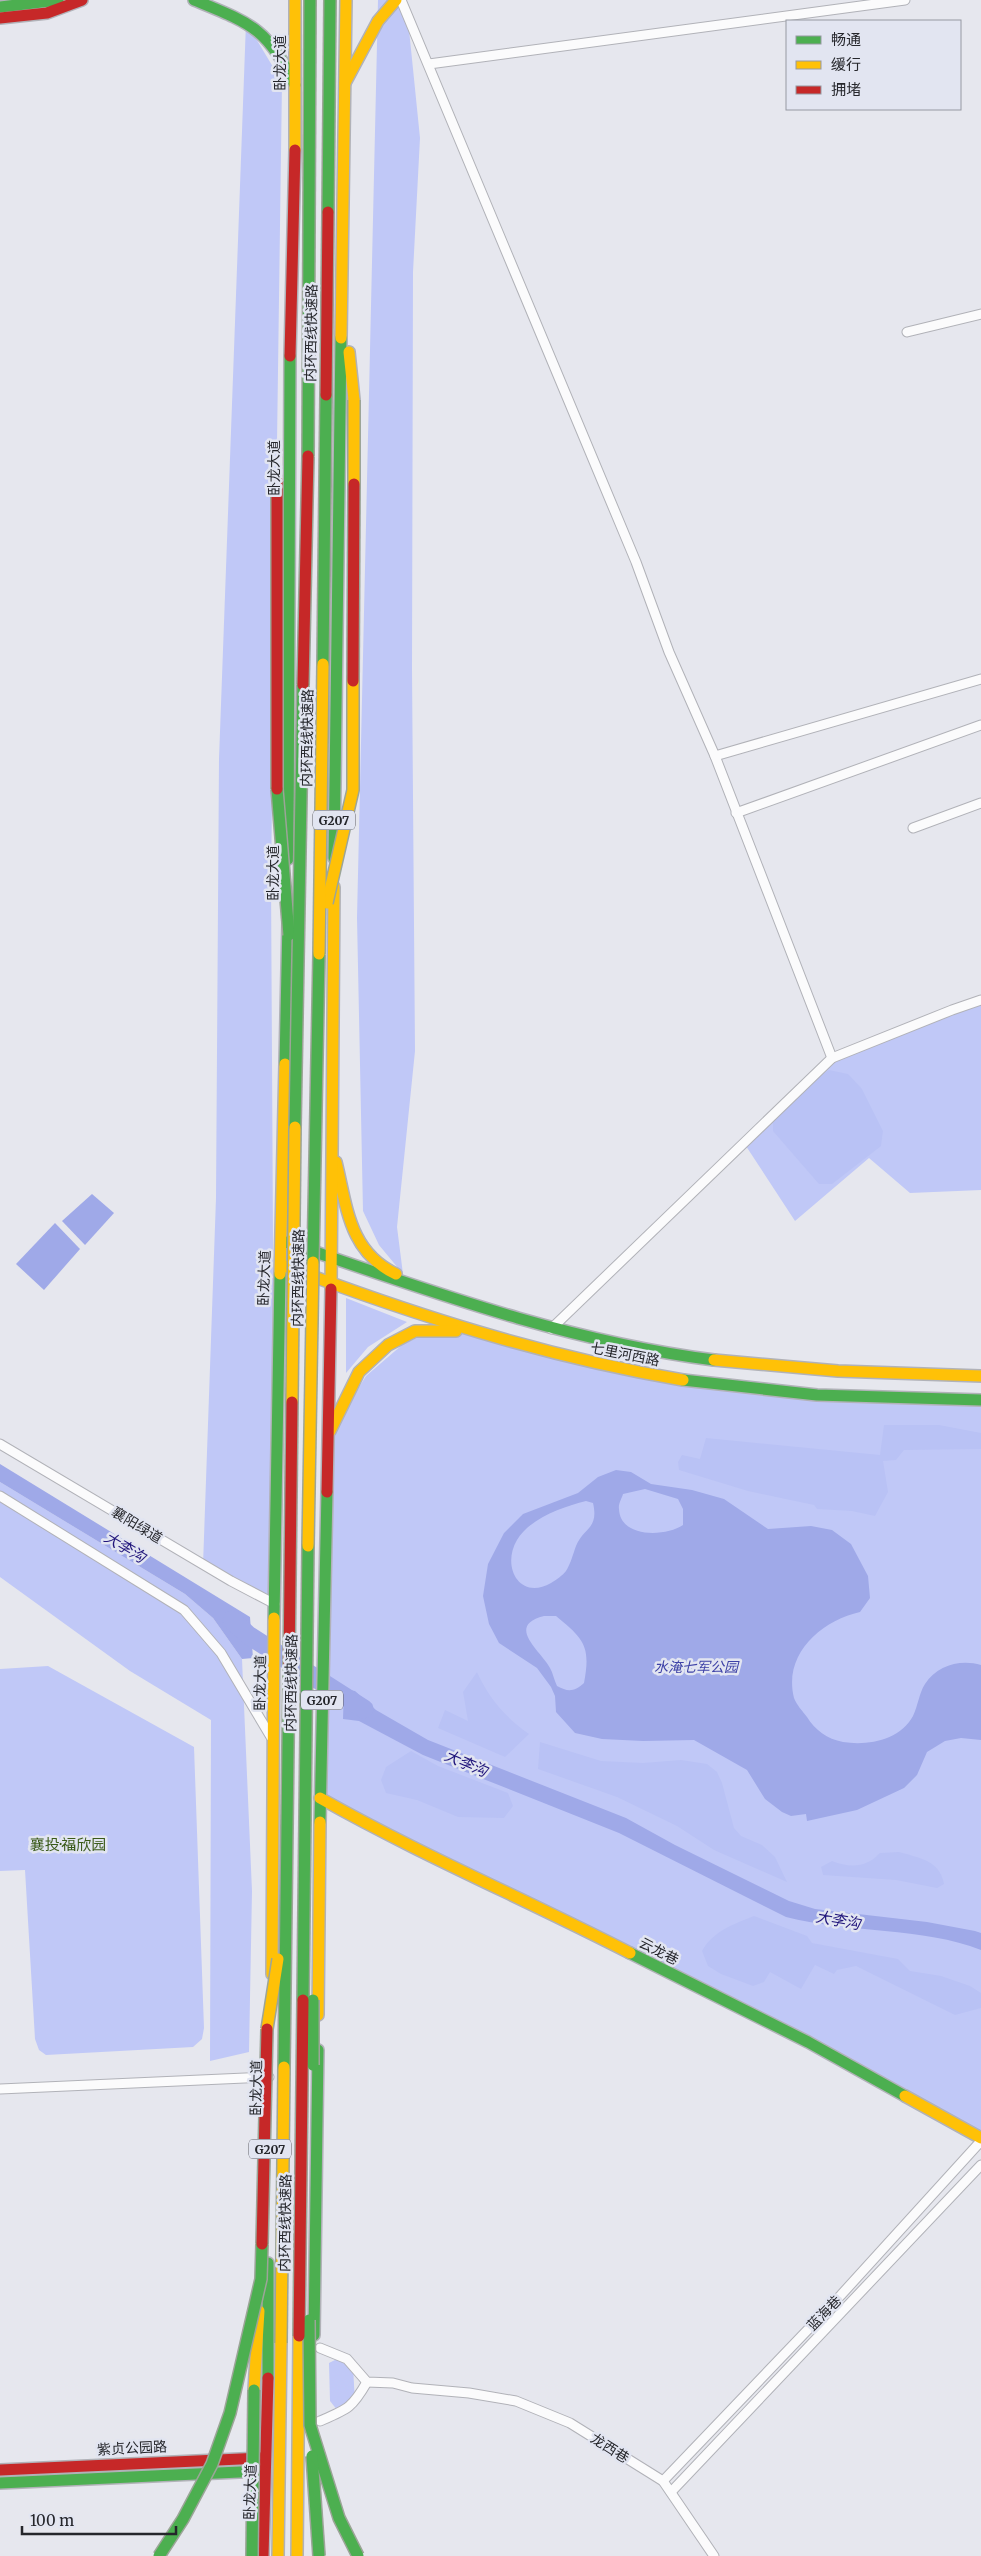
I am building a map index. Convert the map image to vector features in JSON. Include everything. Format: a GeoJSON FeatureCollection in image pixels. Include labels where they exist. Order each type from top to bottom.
{"type":"FeatureCollection","features":[{"type":"Feature","properties":{"kind":"main road"},"geometry":{"type":"LineString","coordinates":[[0,7],[58,0]]}},
{"type":"Feature","properties":{"kind":"main road"},"geometry":{"type":"LineString","coordinates":[[0,18],[47,13],[82,0]]}},
{"type":"Feature","properties":{"kind":"main road"},"geometry":{"type":"LineString","coordinates":[[194,0],[246,22],[269,43],[280,57],[295,86]]}},
{"type":"Feature","properties":{"kind":"main road","name":"卧龙大道"},"geometry":{"type":"LineString","coordinates":[[263,2556],[272,2077],[278,1263],[288,925],[290,332],[295,0]]}},
{"type":"Feature","properties":{"kind":"main road","name":"内环西线快速路"},"geometry":{"type":"LineString","coordinates":[[278,2556],[296,1013],[307,455],[310,0]]}},
{"type":"Feature","properties":{"kind":"main road","name":"内环西线快速路"},"geometry":{"type":"LineString","coordinates":[[297,2556],[304,1903],[320,934],[330,0]]}},
{"type":"Feature","properties":{"kind":"main road","name":"G207"},"geometry":{"type":"LineString","coordinates":[[312,2556],[320,1798],[332,1258],[341,287],[346,0]]}},
{"type":"Feature","properties":{"kind":"main road"},"geometry":{"type":"LineString","coordinates":[[345,84],[378,21],[396,0]]}},
{"type":"Feature","properties":{"kind":"main road"},"geometry":{"type":"LineString","coordinates":[[320,934],[353,790],[354,400],[341,287]]}},
{"type":"Feature","properties":{"kind":"main road"},"geometry":{"type":"LineString","coordinates":[[290,332],[277,481],[277,808],[296,1013]]}},
{"type":"Feature","properties":{"kind":"main road"},"geometry":{"type":"LineString","coordinates":[[332,1146],[351,1218],[362,1248],[384,1268],[439,1295]]}},
{"type":"Feature","properties":{"kind":"main road","name":"七里河西路"},"geometry":{"type":"LineString","coordinates":[[280,1240],[439,1295],[551,1329],[602,1341],[724,1360],[866,1375],[981,1376]]}},
{"type":"Feature","properties":{"kind":"main road","name":"七里河西路"},"geometry":{"type":"LineString","coordinates":[[278,1263],[470,1331],[589,1362],[656,1376],[784,1392],[910,1400],[981,1400]]}},
{"type":"Feature","properties":{"kind":"main road"},"geometry":{"type":"LineString","coordinates":[[328,1436],[359,1372],[388,1345],[415,1331],[470,1331]]}},
{"type":"Feature","properties":{"kind":"main road","name":"云龙巷"},"geometry":{"type":"LineString","coordinates":[[320,1798],[368,1825],[553,1913],[633,1956],[808,2042],[981,2140]]}},
{"type":"Feature","properties":{"kind":"main road"},"geometry":{"type":"LineString","coordinates":[[253,2556],[254,2390],[261,2279],[267,2020],[285,1902]]}},
{"type":"Feature","properties":{"kind":"main road"},"geometry":{"type":"LineString","coordinates":[[304,1903],[314,2024],[309,2360],[315,2423],[319,2556]]}},
{"type":"Feature","properties":{"kind":"main road"},"geometry":{"type":"LineString","coordinates":[[159,2556],[183,2519],[212,2464],[230,2414],[261,2279]]}},
{"type":"Feature","properties":{"kind":"main road"},"geometry":{"type":"LineString","coordinates":[[315,2423],[339,2518],[358,2556]]}},
{"type":"Feature","properties":{"kind":"main road","name":"紫贞公园路"},"geometry":{"type":"LineString","coordinates":[[0,2470],[266,2457]]}},
{"type":"Feature","properties":{"kind":"main road","name":"紫贞公园路"},"geometry":{"type":"LineString","coordinates":[[0,2483],[265,2470]]}},
{"type":"Feature","properties":{"kind":"main road"},"geometry":{"type":"LineString","coordinates":[[253,2556],[256,2522],[265,2491]]}},
{"type":"Feature","properties":{"kind":"street"},"geometry":{"type":"LineString","coordinates":[[401,0],[636,562],[669,652],[715,756],[832,1058]]}},
{"type":"Feature","properties":{"kind":"street"},"geometry":{"type":"LineString","coordinates":[[429,64],[905,0]]}},
{"type":"Feature","properties":{"kind":"street"},"geometry":{"type":"LineString","coordinates":[[907,332],[981,314]]}},
{"type":"Feature","properties":{"kind":"street"},"geometry":{"type":"LineString","coordinates":[[715,756],[981,679]]}},
{"type":"Feature","properties":{"kind":"street"},"geometry":{"type":"LineString","coordinates":[[736,813],[981,725]]}},
{"type":"Feature","properties":{"kind":"street"},"geometry":{"type":"LineString","coordinates":[[913,828],[981,803]]}},
{"type":"Feature","properties":{"kind":"street"},"geometry":{"type":"LineString","coordinates":[[551,1329],[832,1058],[981,1000]]}},
{"type":"Feature","properties":{"kind":"street","name":"襄阳绿道"},"geometry":{"type":"LineString","coordinates":[[0,1444],[231,1581],[275,1604]]}},
{"type":"Feature","properties":{"kind":"street"},"geometry":{"type":"LineString","coordinates":[[0,1496],[184,1610],[221,1653],[274,1742]]}},
{"type":"Feature","properties":{"kind":"street"},"geometry":{"type":"LineString","coordinates":[[0,2089],[272,2077]]}},
{"type":"Feature","properties":{"kind":"street","name":"蓝海巷"},"geometry":{"type":"LineString","coordinates":[[664,2481],[841,2295],[981,2140]]}},
{"type":"Feature","properties":{"kind":"street","name":"蓝海巷"},"geometry":{"type":"LineString","coordinates":[[671,2492],[981,2165]]}},
{"type":"Feature","properties":{"kind":"street"},"geometry":{"type":"LineString","coordinates":[[315,2423],[347,2410],[354,2403],[367,2382],[348,2359],[320,2348]]}},
{"type":"Feature","properties":{"kind":"street","name":"龙西巷"},"geometry":{"type":"LineString","coordinates":[[367,2382],[393,2382],[412,2388],[469,2393],[516,2401],[570,2423],[664,2481],[714,2556]]}},
{"type":"Feature","properties":{"kind":"green space"},"geometry":{"type":"Polygon","coordinates":[[[378,0],[406,0],[420,138],[413,272],[412,669],[415,1051],[397,1227],[403,1274],[379,1245],[363,1211],[357,918],[378,0]]]}},
{"type":"Feature","properties":{"kind":"green space"},"geometry":{"type":"Polygon","coordinates":[[[246,22],[282,82],[271,877],[275,1604],[203,1565],[216,1198],[219,759],[246,22]]]}},
{"type":"Feature","properties":{"kind":"green space"},"geometry":{"type":"Polygon","coordinates":[[[981,1000],[981,1190],[910,1193],[869,1158],[795,1221],[744,1143],[832,1058],[981,1000]]]}},
{"type":"Feature","properties":{"kind":"green space"},"geometry":{"type":"Polygon","coordinates":[[[346,1298],[407,1322],[368,1347],[346,1373],[346,1298]]]}},
{"type":"Feature","properties":{"kind":"green space","name":"水淹七军公园"},"geometry":{"type":"Polygon","coordinates":[[[470,1331],[589,1362],[775,1391],[981,1400],[981,2138],[808,2042],[320,1798],[328,1436],[366,1376],[402,1345],[425,1334],[470,1331]]]}},
{"type":"Feature","properties":{"kind":"green space"},"geometry":{"type":"Polygon","coordinates":[[[0,1482],[185,1594],[213,1618],[242,1659],[252,1891],[249,2052],[210,2061],[211,1720],[130,1671],[0,1577],[0,1482]]]}},
{"type":"Feature","properties":{"kind":"green space"},"geometry":{"type":"Polygon","coordinates":[[[48,1666],[194,1747],[204,2028],[202,2039],[193,2047],[46,2055],[39,2050],[35,2039],[25,1870],[0,1871],[0,1669],[48,1666]]]}},
{"type":"Feature","properties":{"kind":"green space"},"geometry":{"type":"Polygon","coordinates":[[[339,2358],[353,2366],[355,2403],[338,2411],[330,2401],[329,2363],[339,2358]]]}},
{"type":"Feature","properties":{"kind":"shaded area"},"geometry":{"type":"Polygon","coordinates":[[[829,1070],[848,1074],[862,1089],[883,1131],[881,1146],[832,1184],[819,1184],[773,1131],[773,1122],[818,1078],[829,1070]]]}},
{"type":"Feature","properties":{"kind":"shaded area"},"geometry":{"type":"Polygon","coordinates":[[[884,1425],[939,1425],[981,1433],[981,1449],[904,1450],[896,1460],[883,1461],[888,1492],[875,1516],[852,1511],[817,1509],[814,1505],[748,1491],[679,1470],[678,1462],[682,1455],[700,1459],[706,1438],[880,1455],[884,1425]]]}},
{"type":"Feature","properties":{"kind":"shaded area"},"geometry":{"type":"Polygon","coordinates":[[[477,1672],[498,1706],[529,1734],[505,1757],[438,1728],[445,1710],[468,1721],[463,1692],[477,1672]]]}},
{"type":"Feature","properties":{"kind":"shaded area"},"geometry":{"type":"Polygon","coordinates":[[[540,1742],[601,1761],[643,1763],[681,1760],[707,1764],[717,1772],[722,1783],[734,1828],[741,1836],[762,1845],[775,1857],[787,1882],[714,1850],[677,1826],[617,1797],[538,1769],[540,1742]]]}},
{"type":"Feature","properties":{"kind":"shaded area"},"geometry":{"type":"Polygon","coordinates":[[[411,1751],[438,1766],[508,1793],[513,1806],[504,1818],[458,1817],[417,1800],[386,1793],[381,1780],[386,1767],[411,1751]]]}},
{"type":"Feature","properties":{"kind":"shaded area"},"geometry":{"type":"Polygon","coordinates":[[[899,1852],[928,1861],[938,1870],[944,1884],[937,1888],[896,1880],[823,1875],[821,1867],[832,1861],[851,1866],[858,1865],[869,1862],[880,1853],[899,1852]]]}},
{"type":"Feature","properties":{"kind":"shaded area"},"geometry":{"type":"Polygon","coordinates":[[[754,1916],[807,1936],[812,1943],[898,1959],[910,1971],[941,1976],[970,1986],[981,1993],[981,2008],[955,2015],[856,1966],[837,1970],[834,1974],[815,1965],[801,1989],[770,1972],[764,1982],[753,1986],[721,1974],[708,1966],[702,1951],[712,1938],[725,1929],[754,1916]]]}},
{"type":"Feature","properties":{"kind":"water"},"geometry":{"type":"Polygon","coordinates":[[[92,1194],[114,1213],[85,1245],[62,1221],[92,1194]]]}},
{"type":"Feature","properties":{"kind":"water"},"geometry":{"type":"Polygon","coordinates":[[[55,1223],[80,1249],[44,1290],[16,1264],[55,1223]]]}},
{"type":"Feature","properties":{"kind":"water"},"geometry":{"type":"Polygon","coordinates":[[[0,1464],[250,1617],[253,1658],[242,1659],[213,1618],[185,1594],[0,1482],[0,1464]]]}},
{"type":"Feature","properties":{"kind":"water"},"geometry":{"type":"Polygon","coordinates":[[[616,1470],[631,1472],[651,1484],[692,1490],[724,1499],[768,1529],[811,1526],[832,1530],[851,1544],[868,1576],[870,1598],[860,1612],[832,1623],[808,1642],[794,1667],[792,1682],[794,1698],[798,1705],[814,1726],[837,1741],[863,1743],[882,1740],[900,1731],[907,1724],[915,1712],[923,1688],[930,1677],[950,1665],[973,1663],[981,1665],[981,1740],[961,1738],[945,1741],[927,1752],[917,1775],[904,1788],[857,1810],[807,1821],[806,1814],[791,1816],[782,1812],[765,1799],[747,1770],[694,1740],[643,1741],[602,1739],[575,1733],[556,1712],[555,1696],[551,1687],[537,1668],[499,1643],[489,1624],[483,1596],[488,1564],[504,1533],[523,1514],[578,1493],[598,1477],[616,1470]],[[645,1489],[623,1494],[619,1509],[621,1519],[627,1525],[635,1530],[655,1533],[666,1532],[683,1525],[683,1509],[678,1499],[645,1489]],[[586,1501],[557,1510],[538,1520],[530,1525],[517,1540],[511,1561],[516,1578],[522,1584],[530,1588],[540,1587],[553,1582],[566,1571],[579,1540],[590,1527],[594,1518],[593,1503],[586,1501]],[[544,1616],[533,1620],[527,1626],[526,1632],[534,1647],[546,1661],[557,1686],[571,1690],[584,1683],[587,1660],[586,1652],[579,1638],[556,1616],[544,1616]]]}},
{"type":"Feature","properties":{"kind":"water"},"geometry":{"type":"Polygon","coordinates":[[[344,1689],[355,1691],[376,1710],[428,1740],[626,1818],[675,1845],[789,1901],[815,1909],[927,1922],[975,1931],[981,1933],[981,1950],[935,1937],[834,1926],[786,1917],[619,1833],[423,1755],[359,1721],[343,1719],[344,1689]]]}},
{"type":"Feature","properties":{"kind":"waterway","name":"大李沟"},"geometry":{"type":"LineString","coordinates":[[232,1620],[248,1635],[364,1709]]}},
{"type":"Feature","properties":{"kind":"traffic: fast"},"geometry":{"type":"LineString","coordinates":[[0,7],[58,0]]}},
{"type":"Feature","properties":{"kind":"traffic: fast"},"geometry":{"type":"LineString","coordinates":[[194,0],[243,22],[266,39],[276,51],[295,85]]}},
{"type":"Feature","properties":{"kind":"traffic: fast"},"geometry":{"type":"LineString","coordinates":[[308,456],[310,0]]}},
{"type":"Feature","properties":{"kind":"traffic: fast"},"geometry":{"type":"LineString","coordinates":[[328,212],[330,0]]}},
{"type":"Feature","properties":{"kind":"traffic: fast"},"geometry":{"type":"LineString","coordinates":[[334,858],[341,338]]}},
{"type":"Feature","properties":{"kind":"traffic: fast"},"geometry":{"type":"LineString","coordinates":[[288,859],[290,356]]}},
{"type":"Feature","properties":{"kind":"traffic: fast"},"geometry":{"type":"LineString","coordinates":[[323,664],[326,395]]}},
{"type":"Feature","properties":{"kind":"traffic: fast"},"geometry":{"type":"LineString","coordinates":[[295,1127],[303,685]]}},
{"type":"Feature","properties":{"kind":"traffic: fast"},"geometry":{"type":"LineString","coordinates":[[277,789],[289,935]]}},
{"type":"Feature","properties":{"kind":"traffic: fast"},"geometry":{"type":"LineString","coordinates":[[285,1064],[288,921]]}},
{"type":"Feature","properties":{"kind":"traffic: fast"},"geometry":{"type":"LineString","coordinates":[[313,1262],[319,954]]}},
{"type":"Feature","properties":{"kind":"traffic: fast"},"geometry":{"type":"LineString","coordinates":[[286,1242],[391,1278],[550,1327],[604,1340],[714,1360]]}},
{"type":"Feature","properties":{"kind":"traffic: fast"},"geometry":{"type":"LineString","coordinates":[[274,1618],[280,1274]]}},
{"type":"Feature","properties":{"kind":"traffic: fast"},"geometry":{"type":"LineString","coordinates":[[683,1380],[817,1395],[981,1400]]}},
{"type":"Feature","properties":{"kind":"traffic: fast"},"geometry":{"type":"LineString","coordinates":[[320,1822],[327,1492]]}},
{"type":"Feature","properties":{"kind":"traffic: fast"},"geometry":{"type":"LineString","coordinates":[[303,2000],[308,1546]]}},
{"type":"Feature","properties":{"kind":"traffic: fast"},"geometry":{"type":"LineString","coordinates":[[284,2067],[289,1667]]}},
{"type":"Feature","properties":{"kind":"traffic: fast"},"geometry":{"type":"LineString","coordinates":[[630,1953],[808,2042],[905,2096]]}},
{"type":"Feature","properties":{"kind":"traffic: fast"},"geometry":{"type":"LineString","coordinates":[[313,2000],[313,2065]]}},
{"type":"Feature","properties":{"kind":"traffic: fast"},"geometry":{"type":"LineString","coordinates":[[314,2335],[318,2050]]}},
{"type":"Feature","properties":{"kind":"traffic: fast"},"geometry":{"type":"LineString","coordinates":[[159,2556],[183,2519],[212,2464],[230,2413],[261,2279],[262,2244]]}},
{"type":"Feature","properties":{"kind":"traffic: fast"},"geometry":{"type":"LineString","coordinates":[[268,2263],[268,2378]]}},
{"type":"Feature","properties":{"kind":"traffic: fast"},"geometry":{"type":"LineString","coordinates":[[309,2320],[310,2425],[339,2518],[358,2556]]}},
{"type":"Feature","properties":{"kind":"traffic: fast"},"geometry":{"type":"LineString","coordinates":[[252,2556],[254,2390]]}},
{"type":"Feature","properties":{"kind":"traffic: fast"},"geometry":{"type":"LineString","coordinates":[[312,2456],[319,2556]]}},
{"type":"Feature","properties":{"kind":"traffic: fast"},"geometry":{"type":"LineString","coordinates":[[0,2483],[262,2471]]}},
{"type":"Feature","properties":{"kind":"traffic: slow"},"geometry":{"type":"LineString","coordinates":[[295,0],[295,150]]}},
{"type":"Feature","properties":{"kind":"traffic: slow"},"geometry":{"type":"LineString","coordinates":[[341,338],[346,0]]}},
{"type":"Feature","properties":{"kind":"traffic: slow"},"geometry":{"type":"LineString","coordinates":[[345,83],[378,21],[396,0]]}},
{"type":"Feature","properties":{"kind":"traffic: slow"},"geometry":{"type":"LineString","coordinates":[[349,352],[354,400]]}},
{"type":"Feature","properties":{"kind":"traffic: slow"},"geometry":{"type":"LineString","coordinates":[[354,400],[354,484]]}},
{"type":"Feature","properties":{"kind":"traffic: slow"},"geometry":{"type":"LineString","coordinates":[[319,954],[323,664]]}},
{"type":"Feature","properties":{"kind":"traffic: slow"},"geometry":{"type":"LineString","coordinates":[[327,903],[353,790],[353,681]]}},
{"type":"Feature","properties":{"kind":"traffic: slow"},"geometry":{"type":"LineString","coordinates":[[331,1289],[334,887]]}},
{"type":"Feature","properties":{"kind":"traffic: slow"},"geometry":{"type":"LineString","coordinates":[[280,1274],[285,1064]]}},
{"type":"Feature","properties":{"kind":"traffic: slow"},"geometry":{"type":"LineString","coordinates":[[292,1402],[295,1127]]}},
{"type":"Feature","properties":{"kind":"traffic: slow"},"geometry":{"type":"LineString","coordinates":[[336,1162],[347,1211],[359,1241],[368,1254],[380,1265],[396,1274]]}},
{"type":"Feature","properties":{"kind":"traffic: slow"},"geometry":{"type":"LineString","coordinates":[[308,1546],[313,1262]]}},
{"type":"Feature","properties":{"kind":"traffic: slow"},"geometry":{"type":"LineString","coordinates":[[285,1266],[432,1318],[481,1333],[632,1371],[683,1380]]}},
{"type":"Feature","properties":{"kind":"traffic: slow"},"geometry":{"type":"LineString","coordinates":[[330,1431],[359,1372],[388,1345],[415,1331],[456,1331]]}},
{"type":"Feature","properties":{"kind":"traffic: slow"},"geometry":{"type":"LineString","coordinates":[[714,1360],[838,1371],[981,1376]]}},
{"type":"Feature","properties":{"kind":"traffic: slow"},"geometry":{"type":"LineString","coordinates":[[272,1974],[274,1618]]}},
{"type":"Feature","properties":{"kind":"traffic: slow"},"geometry":{"type":"LineString","coordinates":[[320,1798],[397,1839],[630,1953]]}},
{"type":"Feature","properties":{"kind":"traffic: slow"},"geometry":{"type":"LineString","coordinates":[[318,2015],[320,1822]]}},
{"type":"Feature","properties":{"kind":"traffic: slow"},"geometry":{"type":"LineString","coordinates":[[267,2029],[278,1959]]}},
{"type":"Feature","properties":{"kind":"traffic: slow"},"geometry":{"type":"LineString","coordinates":[[281,2343],[284,2067]]}},
{"type":"Feature","properties":{"kind":"traffic: slow"},"geometry":{"type":"LineString","coordinates":[[905,2096],[981,2138]]}},
{"type":"Feature","properties":{"kind":"traffic: slow"},"geometry":{"type":"LineString","coordinates":[[254,2390],[259,2311]]}},
{"type":"Feature","properties":{"kind":"traffic: slow"},"geometry":{"type":"LineString","coordinates":[[297,2556],[299,2336]]}},
{"type":"Feature","properties":{"kind":"traffic: slow"},"geometry":{"type":"LineString","coordinates":[[278,2556],[281,2343]]}},
{"type":"Feature","properties":{"kind":"traffic: jam"},"geometry":{"type":"LineString","coordinates":[[0,18],[47,13],[82,0]]}},
{"type":"Feature","properties":{"kind":"traffic: jam"},"geometry":{"type":"LineString","coordinates":[[290,356],[295,150]]}},
{"type":"Feature","properties":{"kind":"traffic: jam"},"geometry":{"type":"LineString","coordinates":[[326,395],[328,212]]}},
{"type":"Feature","properties":{"kind":"traffic: jam"},"geometry":{"type":"LineString","coordinates":[[303,685],[308,456]]}},
{"type":"Feature","properties":{"kind":"traffic: jam"},"geometry":{"type":"LineString","coordinates":[[277,481],[277,789]]}},
{"type":"Feature","properties":{"kind":"traffic: jam"},"geometry":{"type":"LineString","coordinates":[[353,681],[354,484]]}},
{"type":"Feature","properties":{"kind":"traffic: jam"},"geometry":{"type":"LineString","coordinates":[[327,1492],[331,1289]]}},
{"type":"Feature","properties":{"kind":"traffic: jam"},"geometry":{"type":"LineString","coordinates":[[289,1667],[292,1402]]}},
{"type":"Feature","properties":{"kind":"traffic: jam"},"geometry":{"type":"LineString","coordinates":[[299,2336],[303,2000]]}},
{"type":"Feature","properties":{"kind":"traffic: jam"},"geometry":{"type":"LineString","coordinates":[[262,2244],[267,2029]]}},
{"type":"Feature","properties":{"kind":"traffic: jam"},"geometry":{"type":"LineString","coordinates":[[263,2556],[268,2378]]}},
{"type":"Feature","properties":{"kind":"traffic: jam"},"geometry":{"type":"LineString","coordinates":[[0,2470],[261,2458]]}},
{"type":"Feature","properties":{"kind":"district","name":"襄投·福欣园"},"geometry":{"type":"Point","coordinates":[68,1844]}}]}
